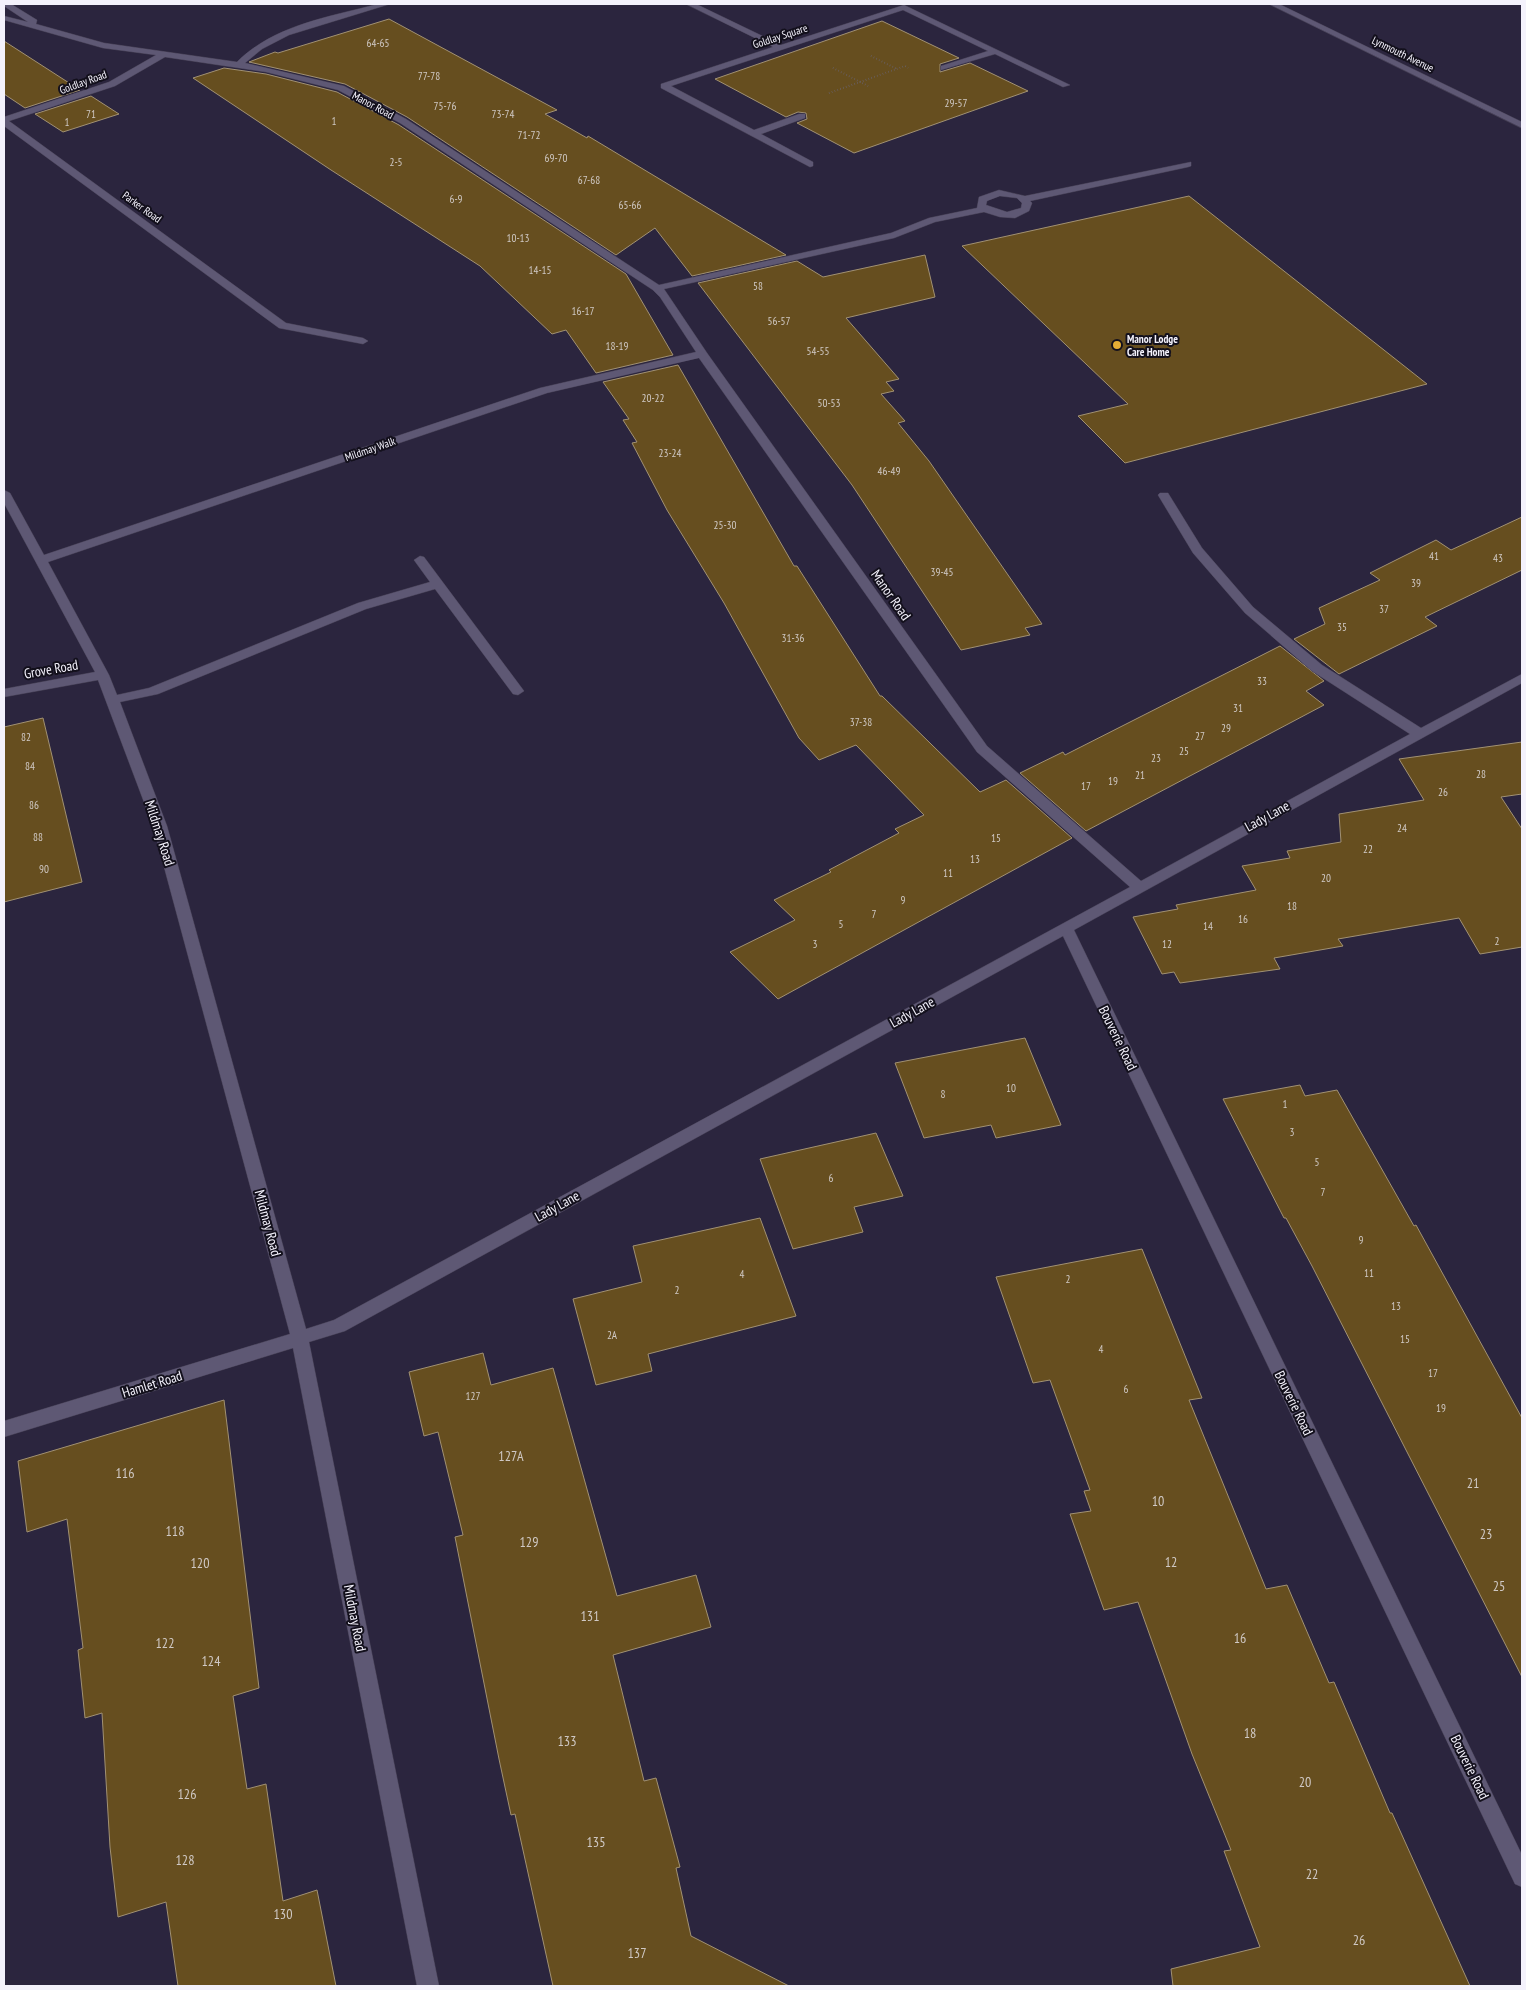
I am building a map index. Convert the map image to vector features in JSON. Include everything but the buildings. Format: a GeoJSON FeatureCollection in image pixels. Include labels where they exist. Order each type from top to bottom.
{"type":"FeatureCollection","features":[{"type":"Feature","properties":{"kind":"street","name":"Manor Road"},"geometry":{"type":"LineString","coordinates":[[6,4],[45,30]]}},
{"type":"Feature","properties":{"kind":"street"},"geometry":{"type":"LineString","coordinates":[[239,65],[259,47],[273,40],[318,24],[386,4]]}},
{"type":"Feature","properties":{"kind":"street"},"geometry":{"type":"LineString","coordinates":[[690,4],[781,48]]}},
{"type":"Feature","properties":{"kind":"street","name":"Lynmouth Avenue"},"geometry":{"type":"LineString","coordinates":[[1273,4],[1522,125]]}},
{"type":"Feature","properties":{"kind":"street","name":"Goldlay Square"},"geometry":{"type":"LineString","coordinates":[[810,164],[664,86],[904,7],[1066,85]]}},
{"type":"Feature","properties":{"kind":"street","name":"Manor Road"},"geometry":{"type":"LineString","coordinates":[[4,18],[95,43],[239,65],[311,79],[360,96],[403,120],[657,288],[664,295],[702,354],[982,749],[1139,887]]}},
{"type":"Feature","properties":{"kind":"street"},"geometry":{"type":"LineString","coordinates":[[944,68],[995,51]]}},
{"type":"Feature","properties":{"kind":"street","name":"Goldlay Road"},"geometry":{"type":"LineString","coordinates":[[4,121],[112,84],[164,54]]}},
{"type":"Feature","properties":{"kind":"street"},"geometry":{"type":"LineString","coordinates":[[753,134],[802,116]]}},
{"type":"Feature","properties":{"kind":"street","name":"Parker Road"},"geometry":{"type":"LineString","coordinates":[[4,121],[283,326],[363,341]]}},
{"type":"Feature","properties":{"kind":"street"},"geometry":{"type":"LineString","coordinates":[[984,209],[981,206],[982,199],[992,194],[1006,193],[1024,199],[1188,164]]}},
{"type":"Feature","properties":{"kind":"street"},"geometry":{"type":"LineString","coordinates":[[657,288],[894,235],[932,220],[984,209],[997,214],[1020,213],[1027,206],[1024,199]]}},
{"type":"Feature","properties":{"kind":"street","name":"Mildmay Walk"},"geometry":{"type":"LineString","coordinates":[[42,560],[544,390],[702,354]]}},
{"type":"Feature","properties":{"kind":"street","name":"Mildmay Road"},"geometry":{"type":"LineString","coordinates":[[4,493],[103,675],[160,826],[300,1339],[428,1986]]}},
{"type":"Feature","properties":{"kind":"street"},"geometry":{"type":"LineString","coordinates":[[1164,495],[1197,550],[1250,610],[1317,668],[1419,733]]}},
{"type":"Feature","properties":{"kind":"street"},"geometry":{"type":"LineString","coordinates":[[420,560],[518,691]]}},
{"type":"Feature","properties":{"kind":"street"},"geometry":{"type":"LineString","coordinates":[[112,700],[153,690],[362,606],[438,584]]}},
{"type":"Feature","properties":{"kind":"street","name":"Grove Road"},"geometry":{"type":"LineString","coordinates":[[4,692],[103,675]]}},
{"type":"Feature","properties":{"kind":"street","name":"Lady Lane"},"geometry":{"type":"LineString","coordinates":[[300,1339],[339,1326],[1522,678]]}},
{"type":"Feature","properties":{"kind":"street","name":"Bouverie Road"},"geometry":{"type":"LineString","coordinates":[[1066,928],[1522,1877]]}},
{"type":"Feature","properties":{"kind":"street","name":"Hamlet Road"},"geometry":{"type":"LineString","coordinates":[[4,1429],[300,1339]]}},
{"type":"Feature","properties":{"kind":"path"},"geometry":{"type":"LineString","coordinates":[[829,65],[868,86]]}},
{"type":"Feature","properties":{"kind":"path"},"geometry":{"type":"LineString","coordinates":[[825,95],[906,66],[911,69]]}},
{"type":"Feature","properties":{"kind":"place","name":"Manor Lodge Care Home"},"geometry":{"type":"Point","coordinates":[1117,345]}}]}
